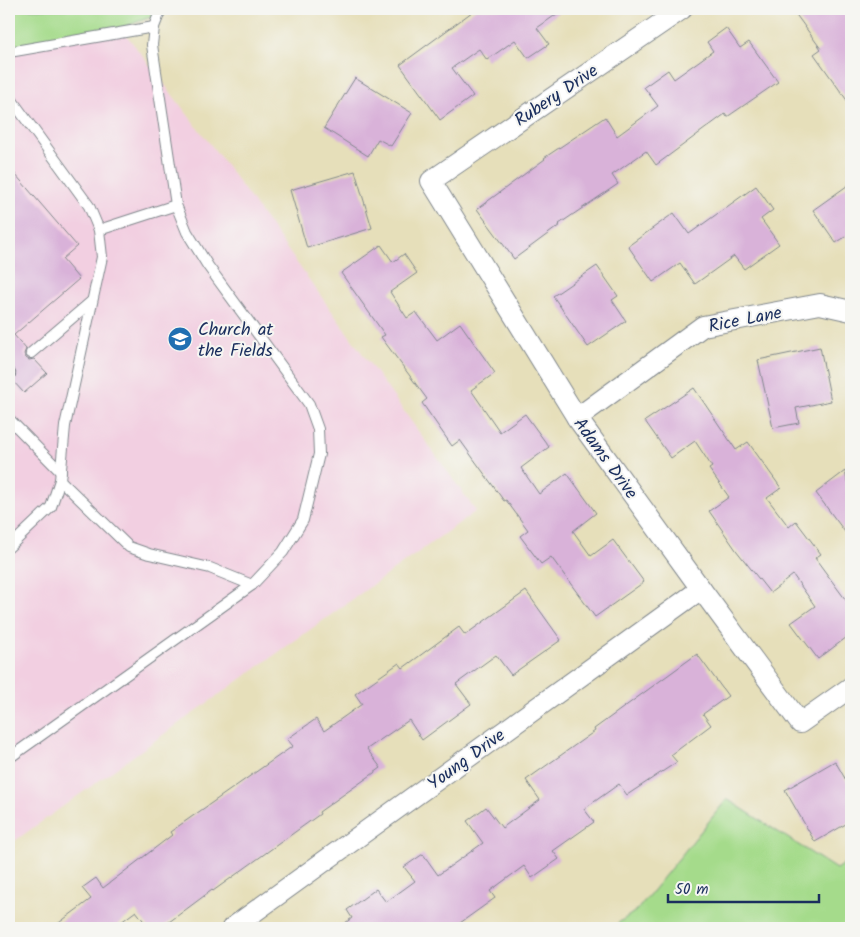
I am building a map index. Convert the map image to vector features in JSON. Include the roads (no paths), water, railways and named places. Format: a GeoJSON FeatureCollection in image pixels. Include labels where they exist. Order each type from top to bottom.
{"type":"FeatureCollection","features":[{"type":"Feature","properties":{"kind":"street","name":"Rubery Drive"},"geometry":{"type":"LineString","coordinates":[[431,181],[682,9]]}},
{"type":"Feature","properties":{"kind":"street","name":"Adams Drive"},"geometry":{"type":"LineString","coordinates":[[431,181],[577,418],[800,723],[851,687]]}},
{"type":"Feature","properties":{"kind":"street","name":"Rice Lane"},"geometry":{"type":"LineString","coordinates":[[577,418],[703,326],[820,304],[851,311]]}},
{"type":"Feature","properties":{"kind":"street","name":"Young Drive"},"geometry":{"type":"LineString","coordinates":[[232,928],[701,589]]}},
{"type":"Feature","properties":{"kind":"lane"},"geometry":{"type":"LineString","coordinates":[[9,758],[252,585],[284,552],[303,520],[319,454],[318,429],[309,404],[208,266],[187,232],[176,205],[152,45],[154,27],[161,9]]}},
{"type":"Feature","properties":{"kind":"lane"},"geometry":{"type":"LineString","coordinates":[[9,52],[154,27]]}},
{"type":"Feature","properties":{"kind":"lane"},"geometry":{"type":"LineString","coordinates":[[9,96],[89,206],[99,230],[102,257],[65,426],[60,476],[51,507],[9,547]]}},
{"type":"Feature","properties":{"kind":"lane"},"geometry":{"type":"LineString","coordinates":[[99,230],[176,205]]}},
{"type":"Feature","properties":{"kind":"lane"},"geometry":{"type":"LineString","coordinates":[[31,353],[92,301]]}},
{"type":"Feature","properties":{"kind":"lane"},"geometry":{"type":"LineString","coordinates":[[9,419],[60,476],[129,547],[149,554],[210,568],[252,585]]}},
{"type":"Feature","properties":{"kind":"place","name":"Church at the Fields"},"geometry":{"type":"Point","coordinates":[180,339]}}]}
